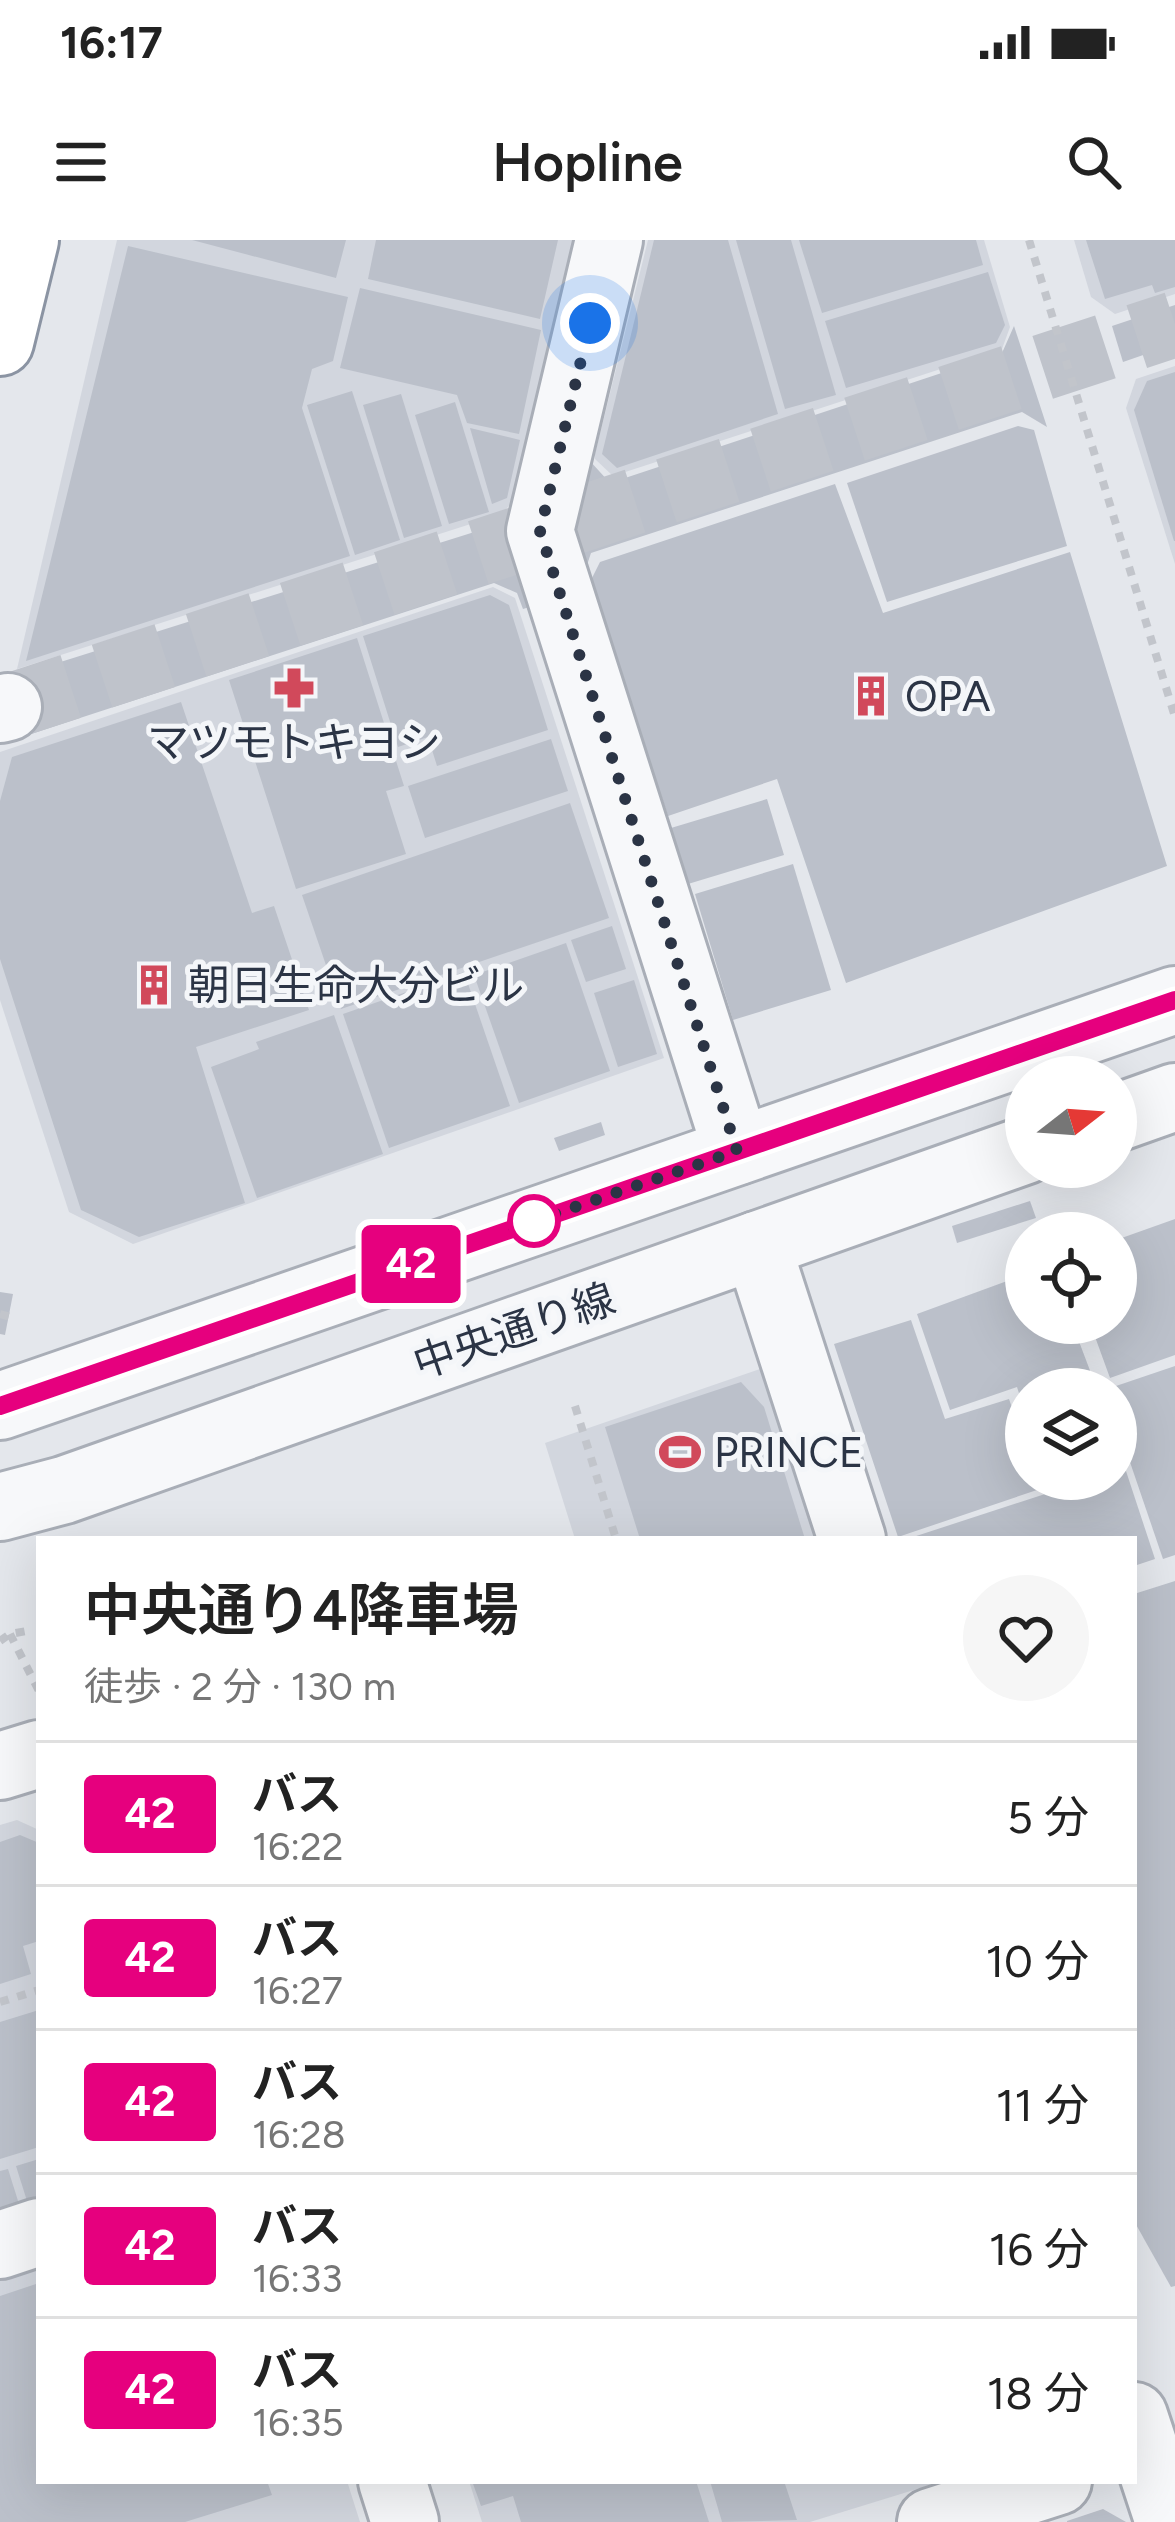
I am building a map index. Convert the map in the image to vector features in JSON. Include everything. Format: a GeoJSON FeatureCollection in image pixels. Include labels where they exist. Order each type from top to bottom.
{"type":"FeatureCollection","features":[{"type":"Feature","properties":{"kind":"highway"},"geometry":{"type":"LineString","coordinates":[[0,342],[25,240]]}},
{"type":"Feature","properties":{"kind":"street"},"geometry":{"type":"LineString","coordinates":[[609,240],[540,531],[737,1151]]}},
{"type":"Feature","properties":{"kind":"street"},"geometry":{"type":"LineString","coordinates":[[0,1406],[1175,1000]]}},
{"type":"Feature","properties":{"kind":"street"},"geometry":{"type":"LineString","coordinates":[[1137,1111],[1175,1097]]}},
{"type":"Feature","properties":{"kind":"street","name":"中央通り線"},"geometry":{"type":"LineString","coordinates":[[0,1507],[73,1514],[757,1245],[1005,1157]]}},
{"type":"Feature","properties":{"kind":"street"},"geometry":{"type":"LineString","coordinates":[[757,1245],[850,1536]]}},
{"type":"Feature","properties":{"kind":"street"},"geometry":{"type":"LineString","coordinates":[[0,1766],[36,1755]]}},
{"type":"Feature","properties":{"kind":"street"},"geometry":{"type":"LineString","coordinates":[[0,2245],[36,2233]]}},
{"type":"Feature","properties":{"kind":"street"},"geometry":{"type":"LineString","coordinates":[[1147,2442],[1169,2522]]}},
{"type":"Feature","properties":{"kind":"street"},"geometry":{"type":"LineString","coordinates":[[393,2484],[406,2522]]}},
{"type":"Feature","properties":{"kind":"street"},"geometry":{"type":"LineString","coordinates":[[931,2522],[1049,2484]]}},
{"type":"Feature","properties":{"kind":"path"},"geometry":{"type":"LineString","coordinates":[[1029,240],[1175,717]]}},
{"type":"Feature","properties":{"kind":"path"},"geometry":{"type":"LineString","coordinates":[[574,1406],[615,1536]]}},
{"type":"Feature","properties":{"kind":"path"},"geometry":{"type":"LineString","coordinates":[[0,1641],[32,1630]]}},
{"type":"Feature","properties":{"kind":"path"},"geometry":{"type":"LineString","coordinates":[[10,1634],[36,1685]]}},
{"type":"Feature","properties":{"kind":"path"},"geometry":{"type":"LineString","coordinates":[[0,2002],[36,1991]]}},
{"type":"Feature","properties":{"kind":"shaded area"},"geometry":{"type":"Polygon","coordinates":[[[117,240],[578,240],[518,495],[502,514],[17,669],[117,240]]]}},
{"type":"Feature","properties":{"kind":"shaded area"},"geometry":{"type":"Polygon","coordinates":[[[648,240],[984,240],[1010,327],[1002,349],[613,476],[595,454],[648,240]]]}},
{"type":"Feature","properties":{"kind":"shaded area"},"geometry":{"type":"Polygon","coordinates":[[[1074,240],[1175,240],[1175,294],[1115,314],[1091,297],[1074,240]]]}},
{"type":"Feature","properties":{"kind":"shaded area"},"geometry":{"type":"Polygon","coordinates":[[[1175,366],[1175,564],[1126,408],[1136,379],[1175,366]]]}},
{"type":"Feature","properties":{"kind":"shaded area"},"geometry":{"type":"Polygon","coordinates":[[[493,587],[515,598],[664,1058],[133,1244],[69,1212],[0,1000],[0,752],[493,587]]]}},
{"type":"Feature","properties":{"kind":"shaded area"},"geometry":{"type":"Polygon","coordinates":[[[760,1369],[815,1536],[574,1536],[545,1443],[760,1369]]]}},
{"type":"Feature","properties":{"kind":"shaded area"},"geometry":{"type":"Polygon","coordinates":[[[17,1820],[36,1829],[36,2208],[0,2220],[0,1825],[17,1820]]]}},
{"type":"Feature","properties":{"kind":"shaded area"},"geometry":{"type":"Polygon","coordinates":[[[36,2257],[36,2484],[348,2484],[360,2522],[0,2522],[0,2268],[36,2257]]]}},
{"type":"Feature","properties":{"kind":"shaded area"},"geometry":{"type":"Polygon","coordinates":[[[470,2484],[933,2484],[810,2522],[482,2522],[470,2484]]]}},
{"type":"Feature","properties":{"kind":"building"},"geometry":{"type":"Polygon","coordinates":[[[192,240],[346,240],[336,278],[192,240]]]}},
{"type":"Feature","properties":{"kind":"building"},"geometry":{"type":"Polygon","coordinates":[[[376,240],[558,240],[540,319],[368,279],[376,240]]]}},
{"type":"Feature","properties":{"kind":"building"},"geometry":{"type":"Polygon","coordinates":[[[654,240],[728,240],[778,414],[617,468],[602,454],[654,240]]]}},
{"type":"Feature","properties":{"kind":"building"},"geometry":{"type":"Polygon","coordinates":[[[736,240],[791,240],[836,395],[785,409],[736,240]]]}},
{"type":"Feature","properties":{"kind":"building"},"geometry":{"type":"Polygon","coordinates":[[[799,240],[976,240],[983,265],[822,313],[799,240]]]}},
{"type":"Feature","properties":{"kind":"building"},"geometry":{"type":"Polygon","coordinates":[[[1086,240],[1175,240],[1175,287],[1155,293],[1152,285],[1105,299],[1086,240]]]}},
{"type":"Feature","properties":{"kind":"building"},"geometry":{"type":"Polygon","coordinates":[[[128,246],[348,297],[333,361],[312,369],[302,408],[350,556],[26,661],[128,246]]]}},
{"type":"Feature","properties":{"kind":"building"},"geometry":{"type":"Polygon","coordinates":[[[988,272],[1005,325],[996,343],[846,388],[825,321],[988,272]]]}},
{"type":"Feature","properties":{"kind":"building"},"geometry":{"type":"Polygon","coordinates":[[[360,288],[541,330],[519,434],[467,423],[457,395],[340,368],[360,288]]]}},
{"type":"Feature","properties":{"kind":"building"},"geometry":{"type":"Polygon","coordinates":[[[1175,305],[1175,344],[1123,362],[1112,326],[1175,305]]]}},
{"type":"Feature","properties":{"kind":"building"},"geometry":{"type":"Polygon","coordinates":[[[1014,326],[1047,427],[1022,412],[591,553],[578,592],[523,609],[517,593],[494,583],[31,734],[23,730],[16,676],[503,523],[521,498],[589,460],[610,483],[1002,353],[1014,326]]]}},
{"type":"Feature","properties":{"kind":"building"},"geometry":{"type":"Polygon","coordinates":[[[1175,372],[1174,541],[1134,410],[1147,381],[1175,372]]]}},
{"type":"Feature","properties":{"kind":"building"},"geometry":{"type":"Polygon","coordinates":[[[352,391],[400,540],[355,555],[307,405],[352,391]]]}},
{"type":"Feature","properties":{"kind":"building"},"geometry":{"type":"Polygon","coordinates":[[[401,394],[442,526],[404,538],[363,405],[401,394]]]}},
{"type":"Feature","properties":{"kind":"building"},"geometry":{"type":"Polygon","coordinates":[[[455,402],[489,512],[449,524],[415,415],[455,402]]]}},
{"type":"Feature","properties":{"kind":"building"},"geometry":{"type":"Polygon","coordinates":[[[1018,426],[1034,430],[1067,546],[887,602],[847,483],[1018,426]]]}},
{"type":"Feature","properties":{"kind":"building"},"geometry":{"type":"Polygon","coordinates":[[[470,428],[520,440],[507,498],[492,504],[470,428]]]}},
{"type":"Feature","properties":{"kind":"building","name":"OPA"},"geometry":{"type":"Polygon","coordinates":[[[835,484],[883,613],[1070,552],[1167,866],[846,983],[777,779],[668,816],[590,582],[600,562],[835,484]]]}},
{"type":"Feature","properties":{"kind":"building"},"geometry":{"type":"Polygon","coordinates":[[[490,595],[509,605],[548,730],[437,766],[428,737],[398,747],[363,636],[490,595]]]}},
{"type":"Feature","properties":{"kind":"building"},"geometry":{"type":"Polygon","coordinates":[[[357,638],[404,786],[386,791],[406,854],[296,889],[229,680],[357,638]]]}},
{"type":"Feature","properties":{"kind":"building","name":"朝日生命大分ビル"},"geometry":{"type":"Polygon","coordinates":[[[181,702],[252,913],[274,906],[309,1010],[196,1047],[245,1203],[139,1237],[81,1210],[0,959],[0,801],[12,757],[181,702]]]}},
{"type":"Feature","properties":{"kind":"building"},"geometry":{"type":"Polygon","coordinates":[[[551,739],[568,791],[425,838],[408,786],[551,739]]]}},
{"type":"Feature","properties":{"kind":"building"},"geometry":{"type":"Polygon","coordinates":[[[767,799],[784,855],[688,884],[671,828],[767,799]]]}},
{"type":"Feature","properties":{"kind":"building"},"geometry":{"type":"Polygon","coordinates":[[[570,803],[609,918],[341,1009],[302,895],[570,803]]]}},
{"type":"Feature","properties":{"kind":"building"},"geometry":{"type":"Polygon","coordinates":[[[793,864],[831,990],[733,1020],[695,894],[793,864]]]}},
{"type":"Feature","properties":{"kind":"building"},"geometry":{"type":"Polygon","coordinates":[[[612,926],[626,969],[586,982],[571,940],[612,926]]]}},
{"type":"Feature","properties":{"kind":"building"},"geometry":{"type":"Polygon","coordinates":[[[566,943],[610,1071],[519,1103],[474,975],[566,943]]]}},
{"type":"Feature","properties":{"kind":"building"},"geometry":{"type":"Polygon","coordinates":[[[464,972],[510,1106],[389,1148],[343,1014],[464,972]]]}},
{"type":"Feature","properties":{"kind":"building"},"geometry":{"type":"Polygon","coordinates":[[[634,980],[657,1054],[618,1067],[594,993],[634,980]]]}},
{"type":"Feature","properties":{"kind":"building"},"geometry":{"type":"Polygon","coordinates":[[[334,1015],[383,1154],[257,1198],[211,1067],[259,1049],[256,1042],[334,1015]]]}},
{"type":"Feature","properties":{"kind":"building"},"geometry":{"type":"Polygon","coordinates":[[[601,1122],[605,1135],[559,1151],[554,1138],[601,1122]]]}},
{"type":"Feature","properties":{"kind":"building"},"geometry":{"type":"Polygon","coordinates":[[[1030,1201],[1034,1212],[1005,1212],[1005,1228],[957,1243],[952,1226],[1030,1201]]]}},
{"type":"Feature","properties":{"kind":"building"},"geometry":{"type":"Polygon","coordinates":[[[1175,1219],[1175,1355],[1137,1368],[1106,1368],[1098,1344],[1137,1344],[1137,1233],[1175,1219]]]}},
{"type":"Feature","properties":{"kind":"building"},"geometry":{"type":"Polygon","coordinates":[[[1005,1282],[1005,1344],[1080,1344],[1089,1368],[1005,1368],[1005,1391],[950,1410],[917,1314],[1005,1282]]]}},
{"type":"Feature","properties":{"kind":"building"},"geometry":{"type":"Polygon","coordinates":[[[0,1292],[13,1294],[5,1335],[0,1334],[0,1292]]]}},
{"type":"Feature","properties":{"kind":"building"},"geometry":{"type":"Polygon","coordinates":[[[911,1320],[945,1419],[1005,1400],[1007,1500],[898,1536],[834,1344],[911,1320]]]}},
{"type":"Feature","properties":{"kind":"building"},"geometry":{"type":"Polygon","coordinates":[[[1175,1366],[1175,1555],[1163,1559],[1137,1483],[1137,1379],[1175,1366]]]}},
{"type":"Feature","properties":{"kind":"building"},"geometry":{"type":"Polygon","coordinates":[[[741,1382],[764,1407],[804,1536],[639,1536],[605,1427],[741,1382]]]}},
{"type":"Feature","properties":{"kind":"building"},"geometry":{"type":"Polygon","coordinates":[[[1027,1500],[1136,1500],[1155,1559],[1137,1565],[1137,1536],[916,1536],[1027,1500]]]}},
{"type":"Feature","properties":{"kind":"building"},"geometry":{"type":"Polygon","coordinates":[[[1175,1581],[1175,2286],[1171,2287],[1137,2226],[1137,1593],[1175,1581]]]}},
{"type":"Feature","properties":{"kind":"building"},"geometry":{"type":"Polygon","coordinates":[[[20,1835],[36,1842],[36,1942],[23,1946],[31,1974],[0,1984],[0,1842],[20,1835]]]}},
{"type":"Feature","properties":{"kind":"building"},"geometry":{"type":"Polygon","coordinates":[[[36,2011],[36,2148],[0,2159],[0,2022],[36,2011]]]}},
{"type":"Feature","properties":{"kind":"building"},"geometry":{"type":"Polygon","coordinates":[[[36,2160],[36,2198],[27,2201],[16,2166],[36,2160]]]}},
{"type":"Feature","properties":{"kind":"building"},"geometry":{"type":"Polygon","coordinates":[[[8,2169],[19,2204],[0,2210],[0,2171],[8,2169]]]}},
{"type":"Feature","properties":{"kind":"building"},"geometry":{"type":"Polygon","coordinates":[[[36,2284],[36,2484],[268,2484],[272,2495],[185,2522],[0,2522],[0,2296],[36,2284]]]}},
{"type":"Feature","properties":{"kind":"building"},"geometry":{"type":"Polygon","coordinates":[[[473,2484],[697,2484],[709,2522],[521,2522],[513,2496],[481,2506],[473,2484]]]}},
{"type":"Feature","properties":{"kind":"building"},"geometry":{"type":"Polygon","coordinates":[[[711,2484],[785,2484],[797,2520],[722,2522],[711,2484]]]}},
{"type":"Feature","properties":{"kind":"building"},"geometry":{"type":"Polygon","coordinates":[[[1103,2509],[1126,2522],[1067,2522],[1067,2521],[1103,2509]]]}},
{"type":"Feature","properties":{"kind":"tunnel"},"geometry":{"type":"LineString","coordinates":[[8,707],[1175,324]]}},
{"type":"Feature","properties":{"kind":"bus line","name":"42"},"geometry":{"type":"LineString","coordinates":[[0,1406],[1175,1000]]}},
{"type":"Feature","properties":{"kind":"place","name":"マツモトキヨシ"},"geometry":{"type":"Point","coordinates":[294,688]}},
{"type":"Feature","properties":{"kind":"place","name":"OPA"},"geometry":{"type":"Point","coordinates":[871,696]}},
{"type":"Feature","properties":{"kind":"place","name":"朝日生命大分ビル"},"geometry":{"type":"Point","coordinates":[154,985]}},
{"type":"Feature","properties":{"kind":"place","name":"PRINCE"},"geometry":{"type":"Point","coordinates":[680,1452]}},
{"type":"Feature","properties":{"kind":"route"},"geometry":{"type":"LineString","coordinates":[[534,1221],[514,1228],[737,1151],[540,531],[590,323]]}}]}
